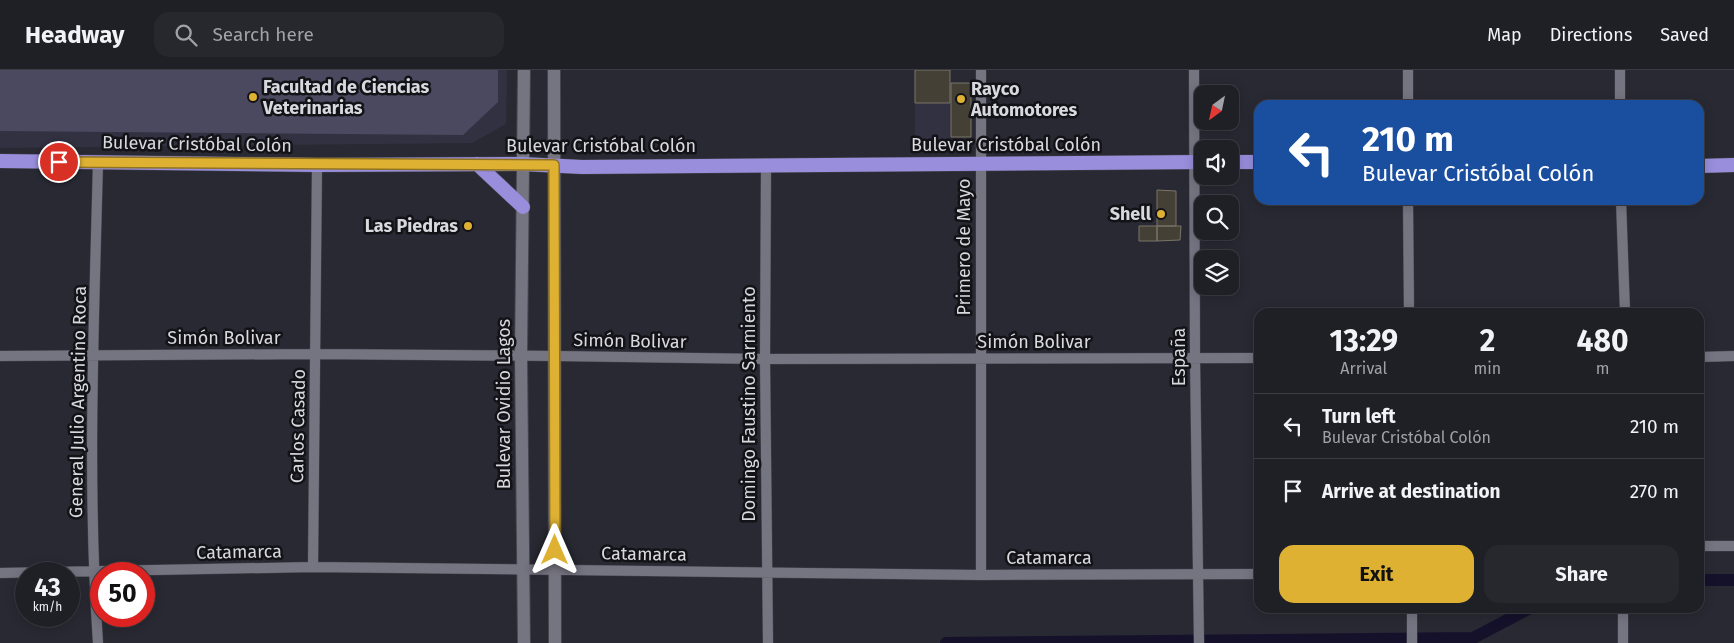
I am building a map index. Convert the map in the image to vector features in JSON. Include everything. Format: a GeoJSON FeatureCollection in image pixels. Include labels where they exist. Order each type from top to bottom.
{"type":"FeatureCollection","features":[{"type":"Feature","properties":{"kind":"highway","name":"Bulevar Cristóbal Colón"},"geometry":{"type":"LineString","coordinates":[[0,162],[522,164],[582,167],[1194,162]]}},
{"type":"Feature","properties":{"kind":"highway"},"geometry":{"type":"LineString","coordinates":[[1239,162],[1254,162]]}},
{"type":"Feature","properties":{"kind":"highway"},"geometry":{"type":"LineString","coordinates":[[477,164],[523,207]]}},
{"type":"Feature","properties":{"kind":"highway"},"geometry":{"type":"LineString","coordinates":[[1704,166],[1734,165]]}},
{"type":"Feature","properties":{"kind":"main road","name":"Bulevar Ovidio Lagos"},"geometry":{"type":"LineString","coordinates":[[524,70],[521,356],[524,643]]}},
{"type":"Feature","properties":{"kind":"main road"},"geometry":{"type":"LineString","coordinates":[[554,70],[555,643]]}},
{"type":"Feature","properties":{"kind":"street","name":"Primero de Mayo"},"geometry":{"type":"LineString","coordinates":[[980,70],[982,575]]}},
{"type":"Feature","properties":{"kind":"street","name":"España"},"geometry":{"type":"LineString","coordinates":[[1194,70],[1197,140]]}},
{"type":"Feature","properties":{"kind":"street"},"geometry":{"type":"LineString","coordinates":[[1408,70],[1408,100]]}},
{"type":"Feature","properties":{"kind":"street"},"geometry":{"type":"LineString","coordinates":[[1620,70],[1620,100]]}},
{"type":"Feature","properties":{"kind":"street","name":"General Julio Argentino Roca"},"geometry":{"type":"LineString","coordinates":[[93,562],[94,355],[98,162]]}},
{"type":"Feature","properties":{"kind":"street","name":"Carlos Casado"},"geometry":{"type":"LineString","coordinates":[[313,567],[317,164]]}},
{"type":"Feature","properties":{"kind":"street","name":"Domingo Faustino Sarmiento"},"geometry":{"type":"LineString","coordinates":[[766,165],[765,360],[768,643]]}},
{"type":"Feature","properties":{"kind":"street","name":"España"},"geometry":{"type":"LineString","coordinates":[[1198,185],[1195,358],[1199,643]]}},
{"type":"Feature","properties":{"kind":"street"},"geometry":{"type":"LineString","coordinates":[[1408,205],[1409,308]]}},
{"type":"Feature","properties":{"kind":"street"},"geometry":{"type":"LineString","coordinates":[[1621,205],[1625,308]]}},
{"type":"Feature","properties":{"kind":"street","name":"Simón Bolivar"},"geometry":{"type":"LineString","coordinates":[[0,356],[315,354],[765,360],[1254,358]]}},
{"type":"Feature","properties":{"kind":"street"},"geometry":{"type":"LineString","coordinates":[[1704,357],[1734,356]]}},
{"type":"Feature","properties":{"kind":"street"},"geometry":{"type":"LineString","coordinates":[[1704,546],[1734,546]]}},
{"type":"Feature","properties":{"kind":"street","name":"Catamarca"},"geometry":{"type":"LineString","coordinates":[[155,570],[313,567],[523,568],[555,570],[982,575],[1254,574]]}},
{"type":"Feature","properties":{"kind":"street","name":"Catamarca"},"geometry":{"type":"LineString","coordinates":[[0,573],[90,571]]}},
{"type":"Feature","properties":{"kind":"street"},"geometry":{"type":"LineString","coordinates":[[1412,613],[1412,643]]}},
{"type":"Feature","properties":{"kind":"street"},"geometry":{"type":"LineString","coordinates":[[1623,613],[1623,643]]}},
{"type":"Feature","properties":{"kind":"street","name":"General Julio Argentino Roca"},"geometry":{"type":"LineString","coordinates":[[97,627],[98,643]]}},
{"type":"Feature","properties":{"kind":"shaded area","name":"Facultad de Ciencias Veterinarias"},"geometry":{"type":"Polygon","coordinates":[[[0,70],[507,70],[506,124],[472,143],[0,148],[0,70]]]}},
{"type":"Feature","properties":{"kind":"shaded area","name":"Facultad de Ciencias Veterinarias"},"geometry":{"type":"Polygon","coordinates":[[[0,70],[498,70],[498,102],[463,135],[0,131],[0,70]]]}},
{"type":"Feature","properties":{"kind":"shaded area"},"geometry":{"type":"Polygon","coordinates":[[[915,70],[950,70],[950,143],[915,143],[915,70]]]}},
{"type":"Feature","properties":{"kind":"building"},"geometry":{"type":"Polygon","coordinates":[[[915,70],[950,70],[950,103],[915,103],[915,70]]]}},
{"type":"Feature","properties":{"kind":"building"},"geometry":{"type":"Polygon","coordinates":[[[951,83],[971,83],[971,137],[951,137],[951,83]]]}},
{"type":"Feature","properties":{"kind":"building"},"geometry":{"type":"Polygon","coordinates":[[[1157,190],[1176,191],[1176,226],[1157,226],[1157,190]]]}},
{"type":"Feature","properties":{"kind":"building"},"geometry":{"type":"Polygon","coordinates":[[[1139,226],[1157,226],[1157,241],[1139,241],[1139,226]]]}},
{"type":"Feature","properties":{"kind":"building"},"geometry":{"type":"Polygon","coordinates":[[[1157,226],[1181,226],[1180,240],[1157,241],[1157,226]]]}},
{"type":"Feature","properties":{"kind":"waterway"},"geometry":{"type":"LineString","coordinates":[[1704,580],[1734,580]]}},
{"type":"Feature","properties":{"kind":"waterway"},"geometry":{"type":"LineString","coordinates":[[946,643],[1473,638],[1520,613]]}},
{"type":"Feature","properties":{"kind":"place","name":"Facultad de Ciencias Veterinarias"},"geometry":{"type":"Point","coordinates":[253,97]}},
{"type":"Feature","properties":{"kind":"place","name":"Rayco Automotores"},"geometry":{"type":"Point","coordinates":[961,99]}},
{"type":"Feature","properties":{"kind":"place","name":"Shell"},"geometry":{"type":"Point","coordinates":[1161,214]}},
{"type":"Feature","properties":{"kind":"place","name":"Las Piedras"},"geometry":{"type":"Point","coordinates":[468,226]}},
{"type":"Feature","properties":{"kind":"route"},"geometry":{"type":"LineString","coordinates":[[59,162],[554,165],[555,550]]}}]}
